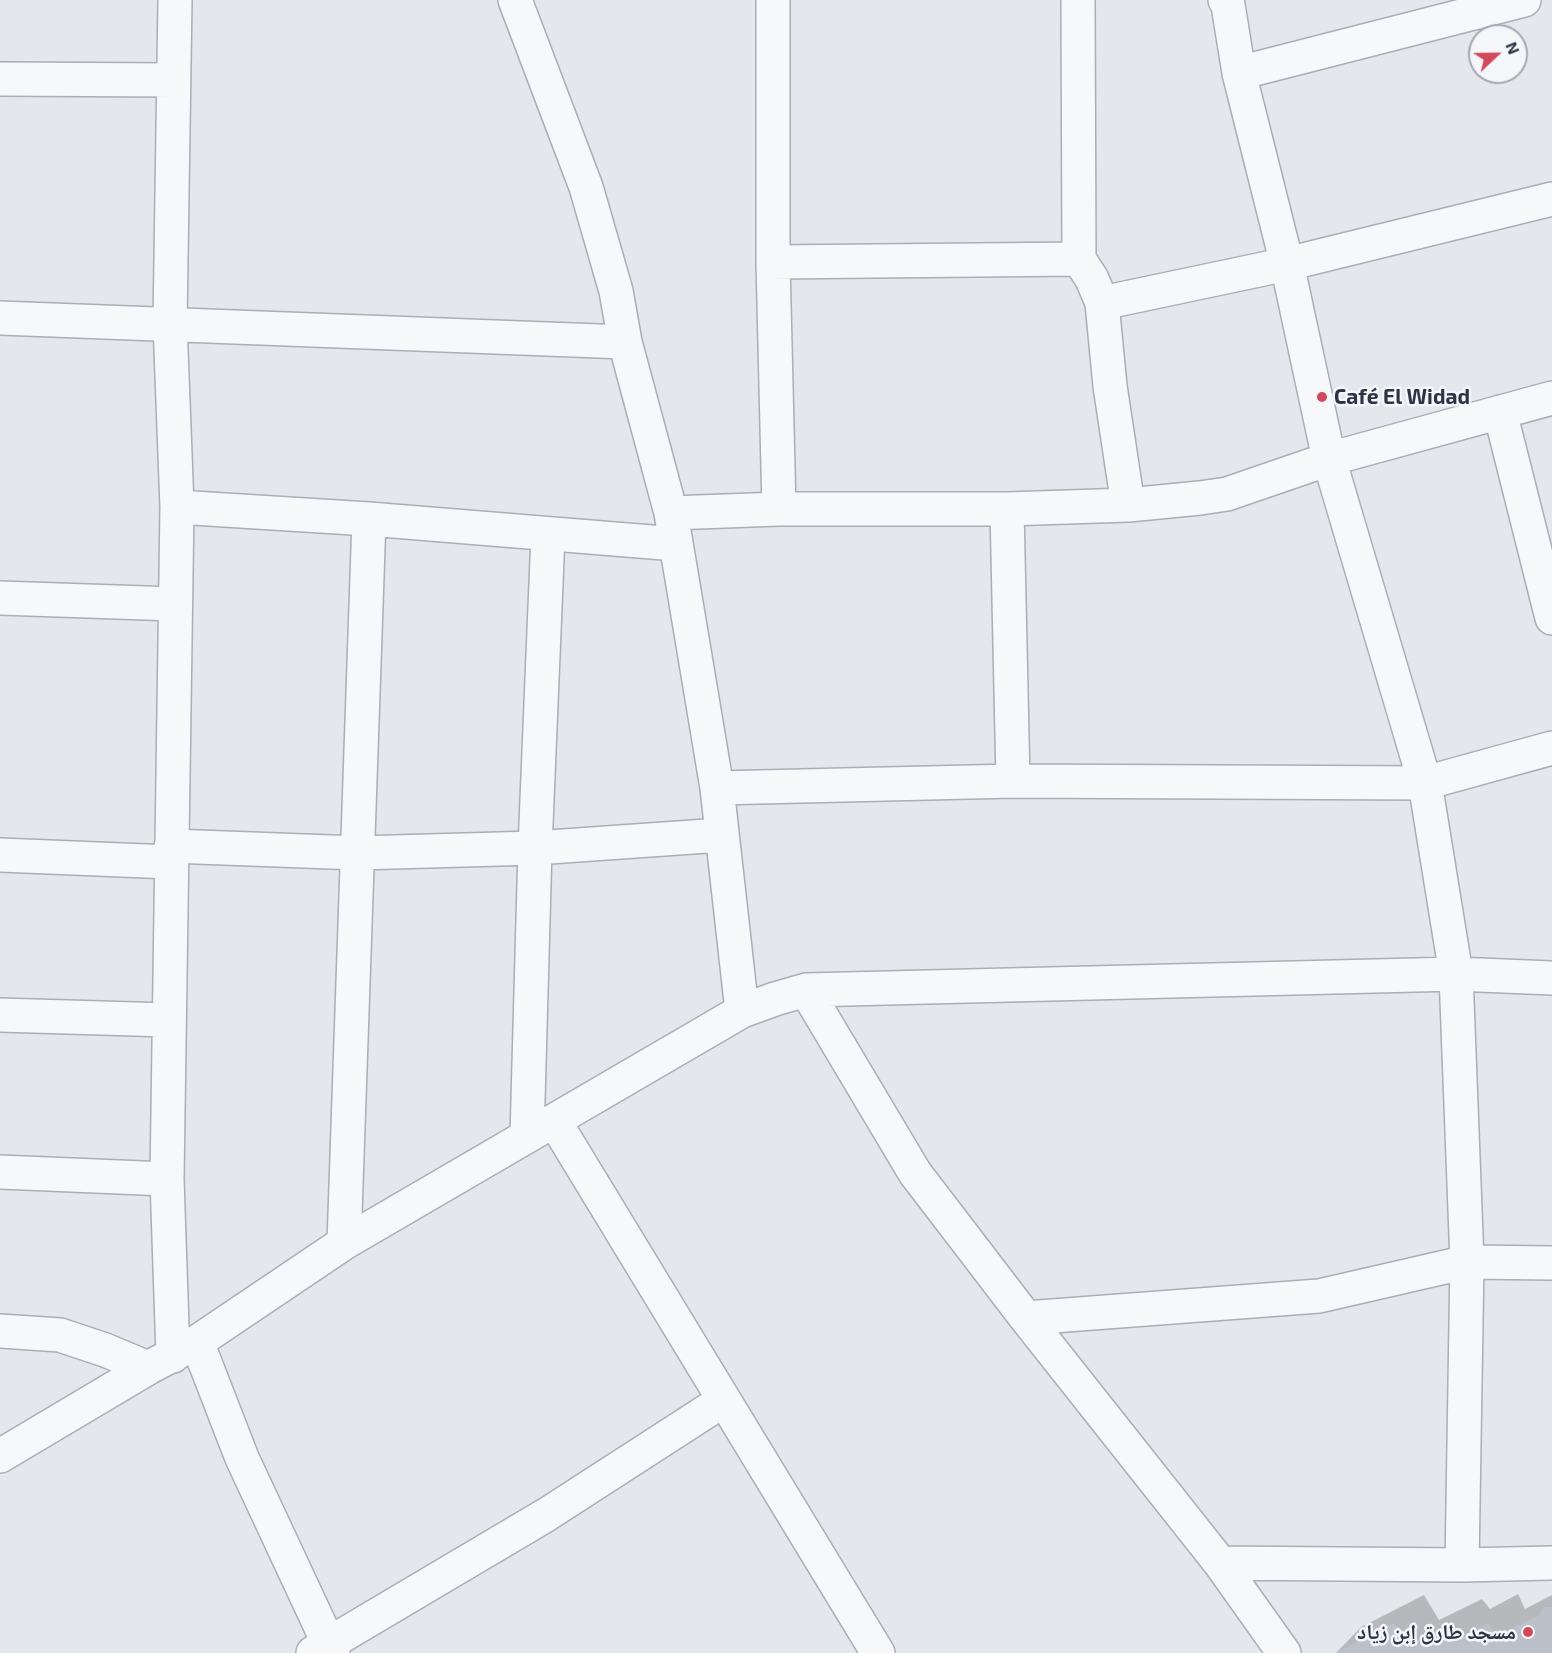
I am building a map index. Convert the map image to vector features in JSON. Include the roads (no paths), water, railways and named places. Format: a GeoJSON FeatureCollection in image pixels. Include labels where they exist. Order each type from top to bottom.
{"type":"FeatureCollection","features":[{"type":"Feature","properties":{"kind":"street"},"geometry":{"type":"LineString","coordinates":[[175,0],[170,323],[177,507],[167,1179],[173,1355],[242,1458],[325,1650],[546,1515],[724,1400]]}},
{"type":"Feature","properties":{"kind":"street"},"geometry":{"type":"LineString","coordinates":[[515,0],[586,187],[616,291],[625,342],[674,529],[717,788],[742,1011]]}},
{"type":"Feature","properties":{"kind":"street"},"geometry":{"type":"LineString","coordinates":[[773,0],[773,262],[779,509]]}},
{"type":"Feature","properties":{"kind":"street"},"geometry":{"type":"LineString","coordinates":[[1078,0],[1079,259],[1092,279],[1102,303],[1110,386],[1128,505]]}},
{"type":"Feature","properties":{"kind":"street"},"geometry":{"type":"LineString","coordinates":[[1226,0],[1239,73],[1287,264],[1329,459],[1425,783],[1456,974],[1467,1262],[1462,1565]]}},
{"type":"Feature","properties":{"kind":"street"},"geometry":{"type":"LineString","coordinates":[[1239,73],[1524,0]]}},
{"type":"Feature","properties":{"kind":"street"},"geometry":{"type":"LineString","coordinates":[[0,79],[173,80]]}},
{"type":"Feature","properties":{"kind":"street"},"geometry":{"type":"LineString","coordinates":[[1102,303],[1287,264],[1552,199]]}},
{"type":"Feature","properties":{"kind":"street"},"geometry":{"type":"LineString","coordinates":[[773,262],[1079,259]]}},
{"type":"Feature","properties":{"kind":"street"},"geometry":{"type":"LineString","coordinates":[[0,318],[625,342]]}},
{"type":"Feature","properties":{"kind":"street"},"geometry":{"type":"LineString","coordinates":[[177,507],[369,519],[548,535],[674,529],[779,509],[1007,509],[1128,505],[1227,494],[1329,459],[1552,398]]}},
{"type":"Feature","properties":{"kind":"street"},"geometry":{"type":"LineString","coordinates":[[1500,412],[1552,618]]}},
{"type":"Feature","properties":{"kind":"street"},"geometry":{"type":"LineString","coordinates":[[1007,509],[1013,781]]}},
{"type":"Feature","properties":{"kind":"street"},"geometry":{"type":"LineString","coordinates":[[344,1243],[369,519]]}},
{"type":"Feature","properties":{"kind":"street"},"geometry":{"type":"LineString","coordinates":[[548,535],[535,848],[541,1129],[724,1400],[879,1653]]}},
{"type":"Feature","properties":{"kind":"street"},"geometry":{"type":"LineString","coordinates":[[0,598],[175,604]]}},
{"type":"Feature","properties":{"kind":"street"},"geometry":{"type":"LineString","coordinates":[[717,788],[1013,781],[1425,783],[1552,748]]}},
{"type":"Feature","properties":{"kind":"street"},"geometry":{"type":"LineString","coordinates":[[0,855],[358,853],[535,848],[721,835]]}},
{"type":"Feature","properties":{"kind":"street"},"geometry":{"type":"LineString","coordinates":[[0,1456],[173,1355],[344,1243],[742,1011],[806,990],[1456,974],[1552,978]]}},
{"type":"Feature","properties":{"kind":"street"},"geometry":{"type":"LineString","coordinates":[[806,990],[915,1173],[1026,1318],[1220,1563],[1284,1653]]}},
{"type":"Feature","properties":{"kind":"street"},"geometry":{"type":"LineString","coordinates":[[0,1015],[168,1020]]}},
{"type":"Feature","properties":{"kind":"street"},"geometry":{"type":"LineString","coordinates":[[0,1172],[167,1179]]}},
{"type":"Feature","properties":{"kind":"street"},"geometry":{"type":"LineString","coordinates":[[1026,1318],[1319,1296],[1467,1262],[1552,1263]]}},
{"type":"Feature","properties":{"kind":"street"},"geometry":{"type":"LineString","coordinates":[[0,1331],[60,1335],[105,1350],[173,1355]]}},
{"type":"Feature","properties":{"kind":"street"},"geometry":{"type":"LineString","coordinates":[[1220,1563],[1462,1565],[1552,1563]]}},
{"type":"Feature","properties":{"kind":"place","name":"Café El Widad"},"geometry":{"type":"Point","coordinates":[1322,397]}},
{"type":"Feature","properties":{"kind":"place","name":"مسجد طارق إبن زياد"},"geometry":{"type":"Point","coordinates":[1528,1632]}}]}
